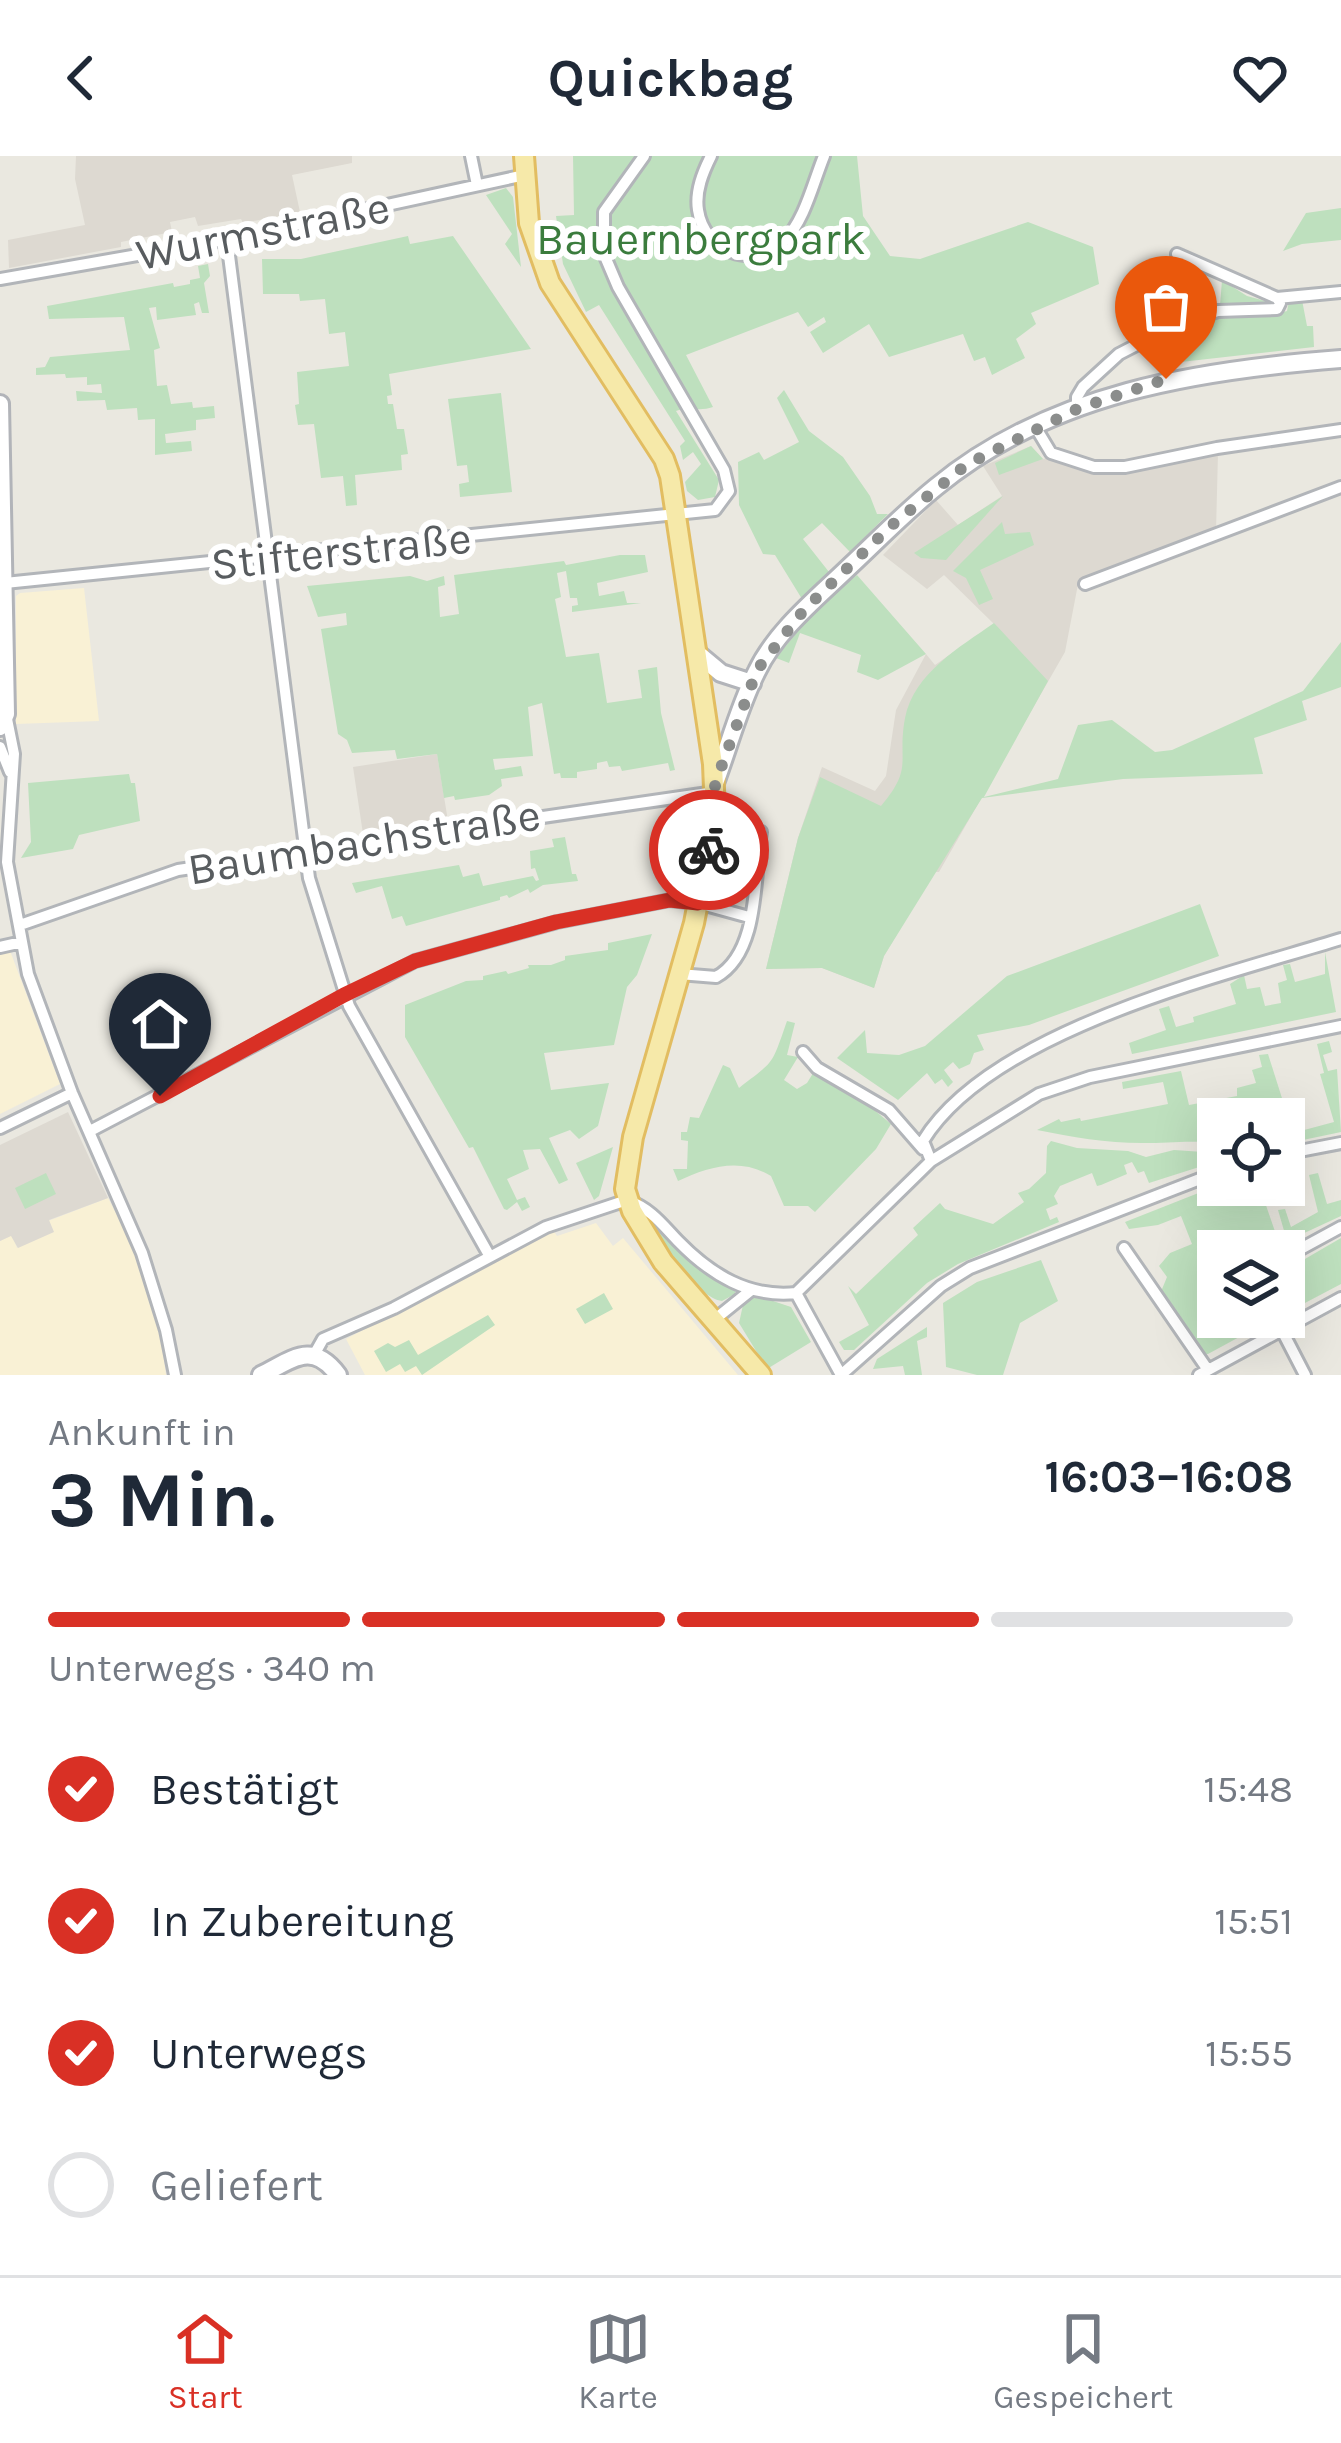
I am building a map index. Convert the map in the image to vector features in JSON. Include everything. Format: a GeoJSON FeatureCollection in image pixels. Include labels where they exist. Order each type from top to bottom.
{"type":"FeatureCollection","features":[{"type":"Feature","properties":{"kind":"main road"},"geometry":{"type":"LineString","coordinates":[[524,166],[533,238],[550,283],[664,459],[677,517],[714,780],[714,825],[698,903],[633,1137],[625,1183],[627,1200],[663,1262],[761,1375]]}},
{"type":"Feature","properties":{"kind":"street"},"geometry":{"type":"LineString","coordinates":[[471,156],[477,185]]}},
{"type":"Feature","properties":{"kind":"street","name":"Stifterstraße"},"geometry":{"type":"LineString","coordinates":[[5,583],[715,510],[727,499],[728,481],[604,254],[604,212],[644,156]]}},
{"type":"Feature","properties":{"kind":"street"},"geometry":{"type":"LineString","coordinates":[[712,156],[698,195],[702,225],[722,248],[751,255],[764,254],[785,239],[802,214],[824,156]]}},
{"type":"Feature","properties":{"kind":"street","name":"Wurmstraße"},"geometry":{"type":"LineString","coordinates":[[0,279],[463,192],[524,166]]}},
{"type":"Feature","properties":{"kind":"street"},"geometry":{"type":"LineString","coordinates":[[227,240],[304,851],[344,995],[489,1255]]}},
{"type":"Feature","properties":{"kind":"street"},"geometry":{"type":"LineString","coordinates":[[1177,254],[1277,298],[1341,292]]}},
{"type":"Feature","properties":{"kind":"street"},"geometry":{"type":"LineString","coordinates":[[1077,409],[1083,388],[1138,342],[1200,315],[1277,309],[1277,298]]}},
{"type":"Feature","properties":{"kind":"street"},"geometry":{"type":"LineString","coordinates":[[714,780],[760,666],[804,610],[892,525],[966,465],[1077,409],[1166,379],[1341,359]]}},
{"type":"Feature","properties":{"kind":"street"},"geometry":{"type":"LineString","coordinates":[[0,404],[3,721],[14,745],[7,862],[40,1012],[126,1210],[154,1289],[175,1375]]}},
{"type":"Feature","properties":{"kind":"street"},"geometry":{"type":"LineString","coordinates":[[1036,428],[1052,454],[1105,468],[1341,430]]}},
{"type":"Feature","properties":{"kind":"street"},"geometry":{"type":"LineString","coordinates":[[1085,584],[1341,487]]}},
{"type":"Feature","properties":{"kind":"street"},"geometry":{"type":"LineString","coordinates":[[697,653],[713,669],[752,683]]}},
{"type":"Feature","properties":{"kind":"street"},"geometry":{"type":"LineString","coordinates":[[0,747],[13,781]]}},
{"type":"Feature","properties":{"kind":"street","name":"Baumbachstraße"},"geometry":{"type":"LineString","coordinates":[[20,925],[178,870],[714,780]]}},
{"type":"Feature","properties":{"kind":"street"},"geometry":{"type":"LineString","coordinates":[[679,974],[706,978],[725,972],[738,957],[761,832]]}},
{"type":"Feature","properties":{"kind":"street"},"geometry":{"type":"LineString","coordinates":[[90,1131],[415,961],[556,922],[670,900],[749,917]]}},
{"type":"Feature","properties":{"kind":"street"},"geometry":{"type":"LineString","coordinates":[[928,1156],[923,1141],[942,1118],[982,1083],[1049,1038],[1210,978],[1341,939]]}},
{"type":"Feature","properties":{"kind":"street"},"geometry":{"type":"LineString","coordinates":[[0,947],[22,942]]}},
{"type":"Feature","properties":{"kind":"street"},"geometry":{"type":"LineString","coordinates":[[261,1375],[546,1227],[627,1200],[657,1216],[717,1275],[750,1291],[796,1293],[928,1156],[1040,1094],[1341,1025]]}},
{"type":"Feature","properties":{"kind":"street"},"geometry":{"type":"LineString","coordinates":[[803,1052],[817,1068],[889,1110],[928,1156]]}},
{"type":"Feature","properties":{"kind":"street"},"geometry":{"type":"LineString","coordinates":[[0,1128],[72,1093]]}},
{"type":"Feature","properties":{"kind":"street"},"geometry":{"type":"LineString","coordinates":[[1305,1150],[1341,1143]]}},
{"type":"Feature","properties":{"kind":"street"},"geometry":{"type":"LineString","coordinates":[[796,1293],[847,1373],[940,1286],[970,1268],[1197,1180]]}},
{"type":"Feature","properties":{"kind":"street"},"geometry":{"type":"LineString","coordinates":[[1305,1247],[1341,1227]]}},
{"type":"Feature","properties":{"kind":"street"},"geometry":{"type":"LineString","coordinates":[[1124,1248],[1204,1372],[1267,1338]]}},
{"type":"Feature","properties":{"kind":"street"},"geometry":{"type":"LineString","coordinates":[[714,1320],[750,1291]]}},
{"type":"Feature","properties":{"kind":"street"},"geometry":{"type":"LineString","coordinates":[[1305,1318],[1341,1298]]}},
{"type":"Feature","properties":{"kind":"street"},"geometry":{"type":"LineString","coordinates":[[1286,1338],[1305,1375]]}},
{"type":"Feature","properties":{"kind":"street"},"geometry":{"type":"LineString","coordinates":[[319,1347],[338,1375]]}},
{"type":"Feature","properties":{"kind":"shaded area"},"geometry":{"type":"Polygon","coordinates":[[[76,156],[352,156],[352,163],[292,175],[300,212],[198,226],[195,217],[170,222],[172,232],[121,242],[121,247],[9,268],[8,240],[85,225],[75,179],[76,156]]]}},
{"type":"Feature","properties":{"kind":"shaded area"},"geometry":{"type":"Polygon","coordinates":[[[1031,446],[1043,459],[1051,457],[1078,467],[1218,453],[1216,531],[1079,579],[1065,652],[939,872],[934,872],[884,956],[874,988],[822,968],[766,969],[798,838],[822,767],[875,791],[886,776],[896,710],[926,654],[935,665],[994,624],[944,575],[927,589],[883,555],[936,500],[958,525],[1002,496],[983,466],[1031,446]]]}},
{"type":"Feature","properties":{"kind":"shaded area"},"geometry":{"type":"Polygon","coordinates":[[[84,588],[99,721],[16,724],[16,596],[84,588]]]}},
{"type":"Feature","properties":{"kind":"shaded area"},"geometry":{"type":"Polygon","coordinates":[[[437,754],[448,821],[363,834],[353,767],[437,754]]]}},
{"type":"Feature","properties":{"kind":"shaded area"},"geometry":{"type":"Polygon","coordinates":[[[9,948],[60,1084],[0,1114],[0,952],[9,948]]]}},
{"type":"Feature","properties":{"kind":"shaded area"},"geometry":{"type":"Polygon","coordinates":[[[68,1112],[108,1198],[49,1220],[54,1232],[18,1248],[11,1236],[0,1241],[0,1145],[68,1112]]]}},
{"type":"Feature","properties":{"kind":"shaded area"},"geometry":{"type":"Polygon","coordinates":[[[108,1198],[132,1244],[158,1315],[166,1375],[0,1375],[0,1241],[12,1235],[17,1248],[48,1221],[108,1198]]]}},
{"type":"Feature","properties":{"kind":"shaded area"},"geometry":{"type":"Polygon","coordinates":[[[596,1223],[613,1246],[623,1238],[738,1375],[365,1375],[346,1339],[553,1230],[557,1236],[596,1223]]]}},
{"type":"Feature","properties":{"kind":"green space","name":"Bauernbergpark"},"geometry":{"type":"Polygon","coordinates":[[[573,156],[857,156],[863,216],[890,256],[920,259],[1028,222],[1093,247],[1099,284],[1031,313],[1036,324],[1016,339],[1025,358],[992,375],[985,357],[974,361],[963,334],[889,357],[869,324],[823,353],[810,332],[826,322],[824,317],[808,327],[798,312],[686,355],[713,407],[676,411],[719,480],[715,497],[698,500],[687,491],[685,482],[701,464],[693,452],[683,460],[680,446],[685,441],[599,305],[586,312],[563,264],[556,216],[574,215],[573,156]]]}},
{"type":"Feature","properties":{"kind":"green space"},"geometry":{"type":"Polygon","coordinates":[[[506,188],[513,197],[521,267],[505,244],[512,234],[486,195],[506,188]]]}},
{"type":"Feature","properties":{"kind":"green space"},"geometry":{"type":"Polygon","coordinates":[[[1341,208],[1341,240],[1283,251],[1306,213],[1341,208]]]}},
{"type":"Feature","properties":{"kind":"green space"},"geometry":{"type":"Polygon","coordinates":[[[408,236],[410,244],[453,236],[531,349],[389,374],[392,395],[387,396],[388,404],[393,404],[397,429],[404,429],[408,454],[401,455],[402,470],[355,475],[357,505],[346,506],[343,476],[321,478],[314,424],[298,425],[295,405],[299,404],[297,372],[349,366],[345,332],[329,334],[325,299],[300,301],[299,294],[263,294],[262,259],[301,259],[408,236]]]}},
{"type":"Feature","properties":{"kind":"green space"},"geometry":{"type":"Polygon","coordinates":[[[208,264],[210,276],[204,283],[209,313],[202,313],[199,302],[194,304],[196,315],[157,320],[156,307],[149,308],[160,348],[154,350],[157,386],[167,385],[171,404],[214,406],[215,418],[196,420],[196,430],[165,434],[166,443],[191,441],[192,451],[155,455],[155,419],[138,420],[137,408],[107,410],[105,400],[77,401],[76,391],[102,393],[101,384],[87,385],[87,377],[36,375],[36,368],[45,367],[50,357],[130,350],[124,317],[49,319],[47,306],[190,284],[200,278],[198,266],[208,264]]]}},
{"type":"Feature","properties":{"kind":"green space"},"geometry":{"type":"Polygon","coordinates":[[[1222,280],[1247,296],[1269,302],[1271,306],[1220,306],[1222,280]]]}},
{"type":"Feature","properties":{"kind":"green space"},"geometry":{"type":"Polygon","coordinates":[[[1302,300],[1307,326],[1313,326],[1314,347],[1163,364],[1154,345],[1163,341],[1161,335],[1185,324],[1235,313],[1279,313],[1287,311],[1289,301],[1302,300]]]}},
{"type":"Feature","properties":{"kind":"green space"},"geometry":{"type":"Polygon","coordinates":[[[784,390],[809,431],[843,457],[877,514],[888,514],[850,552],[822,523],[803,539],[829,572],[802,599],[775,555],[763,554],[739,505],[738,462],[759,452],[764,460],[799,442],[777,398],[784,390]]]}},
{"type":"Feature","properties":{"kind":"green space"},"geometry":{"type":"Polygon","coordinates":[[[501,393],[512,492],[460,497],[459,484],[469,482],[467,465],[457,466],[448,399],[501,393]]]}},
{"type":"Feature","properties":{"kind":"green space"},"geometry":{"type":"Polygon","coordinates":[[[1031,446],[1043,459],[999,475],[995,463],[1031,446]]]}},
{"type":"Feature","properties":{"kind":"green space"},"geometry":{"type":"Polygon","coordinates":[[[1003,496],[946,560],[914,553],[1003,496]]]}},
{"type":"Feature","properties":{"kind":"green space"},"geometry":{"type":"Polygon","coordinates":[[[1002,522],[1005,534],[1030,532],[1034,545],[980,570],[993,599],[979,605],[966,578],[953,571],[1002,522]]]}},
{"type":"Feature","properties":{"kind":"green space"},"geometry":{"type":"Polygon","coordinates":[[[645,555],[648,572],[597,583],[599,596],[624,591],[627,603],[641,603],[572,612],[577,598],[570,598],[566,571],[557,573],[561,597],[555,599],[566,657],[599,653],[607,703],[642,698],[638,670],[657,667],[661,713],[675,770],[670,771],[668,763],[622,771],[620,766],[609,767],[607,761],[597,763],[597,769],[577,772],[577,778],[561,778],[560,773],[554,774],[542,703],[528,707],[533,756],[493,759],[495,770],[521,766],[523,776],[501,779],[502,786],[489,795],[455,800],[454,796],[444,798],[437,754],[397,759],[395,750],[352,753],[347,740],[338,734],[321,629],[347,625],[346,613],[318,617],[307,586],[410,576],[427,581],[444,576],[445,585],[438,587],[440,617],[459,614],[454,575],[645,555]]]}},
{"type":"Feature","properties":{"kind":"green space"},"geometry":{"type":"Polygon","coordinates":[[[857,575],[926,654],[878,680],[857,672],[861,655],[800,633],[789,663],[776,658],[819,605],[857,575]]]}},
{"type":"Feature","properties":{"kind":"green space"},"geometry":{"type":"Polygon","coordinates":[[[994,623],[1048,681],[984,797],[1058,779],[1078,725],[1112,720],[1155,752],[1172,750],[1303,691],[1341,642],[1341,687],[1302,701],[1307,720],[1254,738],[1263,774],[1123,779],[982,798],[884,956],[874,988],[822,968],[766,969],[798,838],[820,777],[881,806],[901,773],[905,718],[918,688],[940,663],[994,623]]]}},
{"type":"Feature","properties":{"kind":"green space"},"geometry":{"type":"Polygon","coordinates":[[[129,774],[135,783],[140,821],[79,835],[73,849],[21,858],[31,842],[28,783],[129,774]]]}},
{"type":"Feature","properties":{"kind":"green space"},"geometry":{"type":"Polygon","coordinates":[[[565,837],[572,874],[578,881],[543,885],[530,893],[528,889],[406,926],[402,916],[392,919],[382,886],[356,893],[352,883],[459,865],[463,877],[479,873],[483,886],[533,876],[536,881],[530,851],[554,847],[552,839],[565,837]]]}},
{"type":"Feature","properties":{"kind":"green space"},"geometry":{"type":"Polygon","coordinates":[[[1200,904],[1219,956],[1029,1025],[977,1035],[984,1050],[974,1053],[970,1064],[959,1069],[953,1062],[944,1070],[953,1082],[948,1087],[942,1079],[935,1084],[927,1073],[898,1100],[837,1058],[865,1030],[867,1053],[899,1055],[925,1046],[1007,976],[1200,904]]]}},
{"type":"Feature","properties":{"kind":"green space"},"geometry":{"type":"Polygon","coordinates":[[[652,934],[637,975],[627,987],[614,1045],[544,1053],[551,1090],[609,1083],[598,1126],[579,1139],[570,1130],[549,1138],[568,1180],[559,1184],[540,1149],[523,1150],[529,1169],[507,1179],[517,1200],[525,1197],[530,1207],[522,1211],[517,1202],[504,1209],[473,1147],[469,1148],[405,1037],[405,1005],[466,981],[483,980],[483,976],[508,974],[528,965],[551,965],[565,956],[608,950],[608,943],[652,934]]]}},
{"type":"Feature","properties":{"kind":"green space"},"geometry":{"type":"Polygon","coordinates":[[[1325,952],[1336,1012],[1132,1054],[1129,1043],[1166,1030],[1159,1009],[1169,1006],[1176,1027],[1194,1022],[1193,1017],[1236,1004],[1230,984],[1244,975],[1247,989],[1260,987],[1265,1006],[1281,1003],[1278,983],[1287,980],[1283,965],[1290,964],[1295,982],[1325,974],[1325,952]]]}},
{"type":"Feature","properties":{"kind":"green space"},"geometry":{"type":"Polygon","coordinates":[[[787,1021],[795,1023],[787,1055],[798,1057],[784,1080],[797,1089],[815,1070],[848,1088],[891,1124],[876,1149],[815,1212],[808,1206],[784,1206],[771,1176],[748,1167],[712,1168],[678,1181],[673,1169],[687,1169],[688,1141],[681,1140],[681,1132],[687,1132],[690,1117],[699,1118],[723,1065],[730,1068],[739,1088],[771,1061],[787,1021]]]}},
{"type":"Feature","properties":{"kind":"green space"},"geometry":{"type":"Polygon","coordinates":[[[1329,1041],[1332,1052],[1323,1055],[1328,1071],[1337,1069],[1341,1132],[1305,1140],[1305,1130],[1334,1122],[1317,1044],[1329,1041]]]}},
{"type":"Feature","properties":{"kind":"green space"},"geometry":{"type":"Polygon","coordinates":[[[1268,1054],[1282,1098],[1226,1098],[1237,1096],[1237,1088],[1256,1083],[1252,1070],[1262,1067],[1259,1055],[1268,1054]]]}},
{"type":"Feature","properties":{"kind":"green space"},"geometry":{"type":"Polygon","coordinates":[[[1181,1071],[1189,1105],[1197,1104],[1197,1142],[1115,1142],[1037,1130],[1059,1119],[1081,1121],[1168,1104],[1163,1082],[1123,1089],[1122,1082],[1181,1071]]]}},
{"type":"Feature","properties":{"kind":"green space"},"geometry":{"type":"Polygon","coordinates":[[[1051,1141],[1146,1157],[1174,1150],[1197,1152],[1197,1168],[1149,1183],[1144,1171],[1138,1173],[1132,1162],[1124,1165],[1127,1174],[1101,1185],[1097,1186],[1092,1173],[1060,1186],[1054,1196],[1058,1204],[1046,1209],[1050,1220],[1057,1217],[1059,1222],[958,1264],[927,1283],[854,1350],[844,1350],[839,1342],[869,1325],[848,1286],[856,1294],[918,1235],[913,1228],[940,1203],[945,1209],[993,1224],[1024,1202],[1018,1193],[1046,1173],[1051,1141]]]}},
{"type":"Feature","properties":{"kind":"green space"},"geometry":{"type":"Polygon","coordinates":[[[613,1147],[599,1196],[594,1200],[576,1163],[613,1147]]]}},
{"type":"Feature","properties":{"kind":"green space"},"geometry":{"type":"Polygon","coordinates":[[[46,1173],[56,1194],[25,1209],[15,1188],[46,1173]]]}},
{"type":"Feature","properties":{"kind":"green space"},"geometry":{"type":"Polygon","coordinates":[[[1318,1173],[1327,1204],[1341,1200],[1341,1216],[1305,1233],[1284,1230],[1278,1210],[1285,1209],[1291,1227],[1318,1212],[1309,1175],[1318,1173]]]}},
{"type":"Feature","properties":{"kind":"green space"},"geometry":{"type":"Polygon","coordinates":[[[1197,1194],[1197,1206],[1266,1206],[1275,1230],[1197,1230],[1197,1338],[1237,1338],[1201,1354],[1160,1294],[1167,1277],[1159,1266],[1170,1253],[1192,1244],[1181,1216],[1129,1229],[1125,1222],[1197,1194]]]}},
{"type":"Feature","properties":{"kind":"green space"},"geometry":{"type":"Polygon","coordinates":[[[655,1224],[699,1269],[736,1288],[735,1294],[722,1301],[703,1291],[674,1259],[655,1224]]]}},
{"type":"Feature","properties":{"kind":"green space"},"geometry":{"type":"Polygon","coordinates":[[[1341,1238],[1341,1284],[1305,1303],[1305,1259],[1341,1238]]]}},
{"type":"Feature","properties":{"kind":"green space"},"geometry":{"type":"Polygon","coordinates":[[[1041,1260],[1058,1301],[1020,1323],[1003,1375],[977,1375],[946,1367],[943,1303],[977,1282],[1041,1260]]]}},
{"type":"Feature","properties":{"kind":"green space"},"geometry":{"type":"Polygon","coordinates":[[[604,1293],[613,1309],[585,1324],[576,1309],[604,1293]]]}},
{"type":"Feature","properties":{"kind":"green space"},"geometry":{"type":"Polygon","coordinates":[[[753,1298],[791,1307],[811,1342],[767,1369],[739,1323],[743,1305],[753,1298]]]}},
{"type":"Feature","properties":{"kind":"green space"},"geometry":{"type":"Polygon","coordinates":[[[488,1315],[495,1325],[422,1375],[416,1366],[405,1372],[400,1364],[386,1372],[374,1351],[409,1340],[418,1355],[488,1315]]]}},
{"type":"Feature","properties":{"kind":"green space"},"geometry":{"type":"Polygon","coordinates":[[[927,1327],[927,1337],[917,1341],[922,1375],[905,1375],[903,1366],[873,1369],[877,1359],[927,1327]]]}},
{"type":"Feature","properties":{"kind":"way so far"},"geometry":{"type":"LineString","coordinates":[[709,850],[716,814],[715,784],[757,670],[804,610],[892,525],[966,465],[1077,409],[1166,379]]}},
{"type":"Feature","properties":{"kind":"route"},"geometry":{"type":"LineString","coordinates":[[160,1096],[415,961],[556,922],[670,900],[698,903],[709,850]]}}]}
